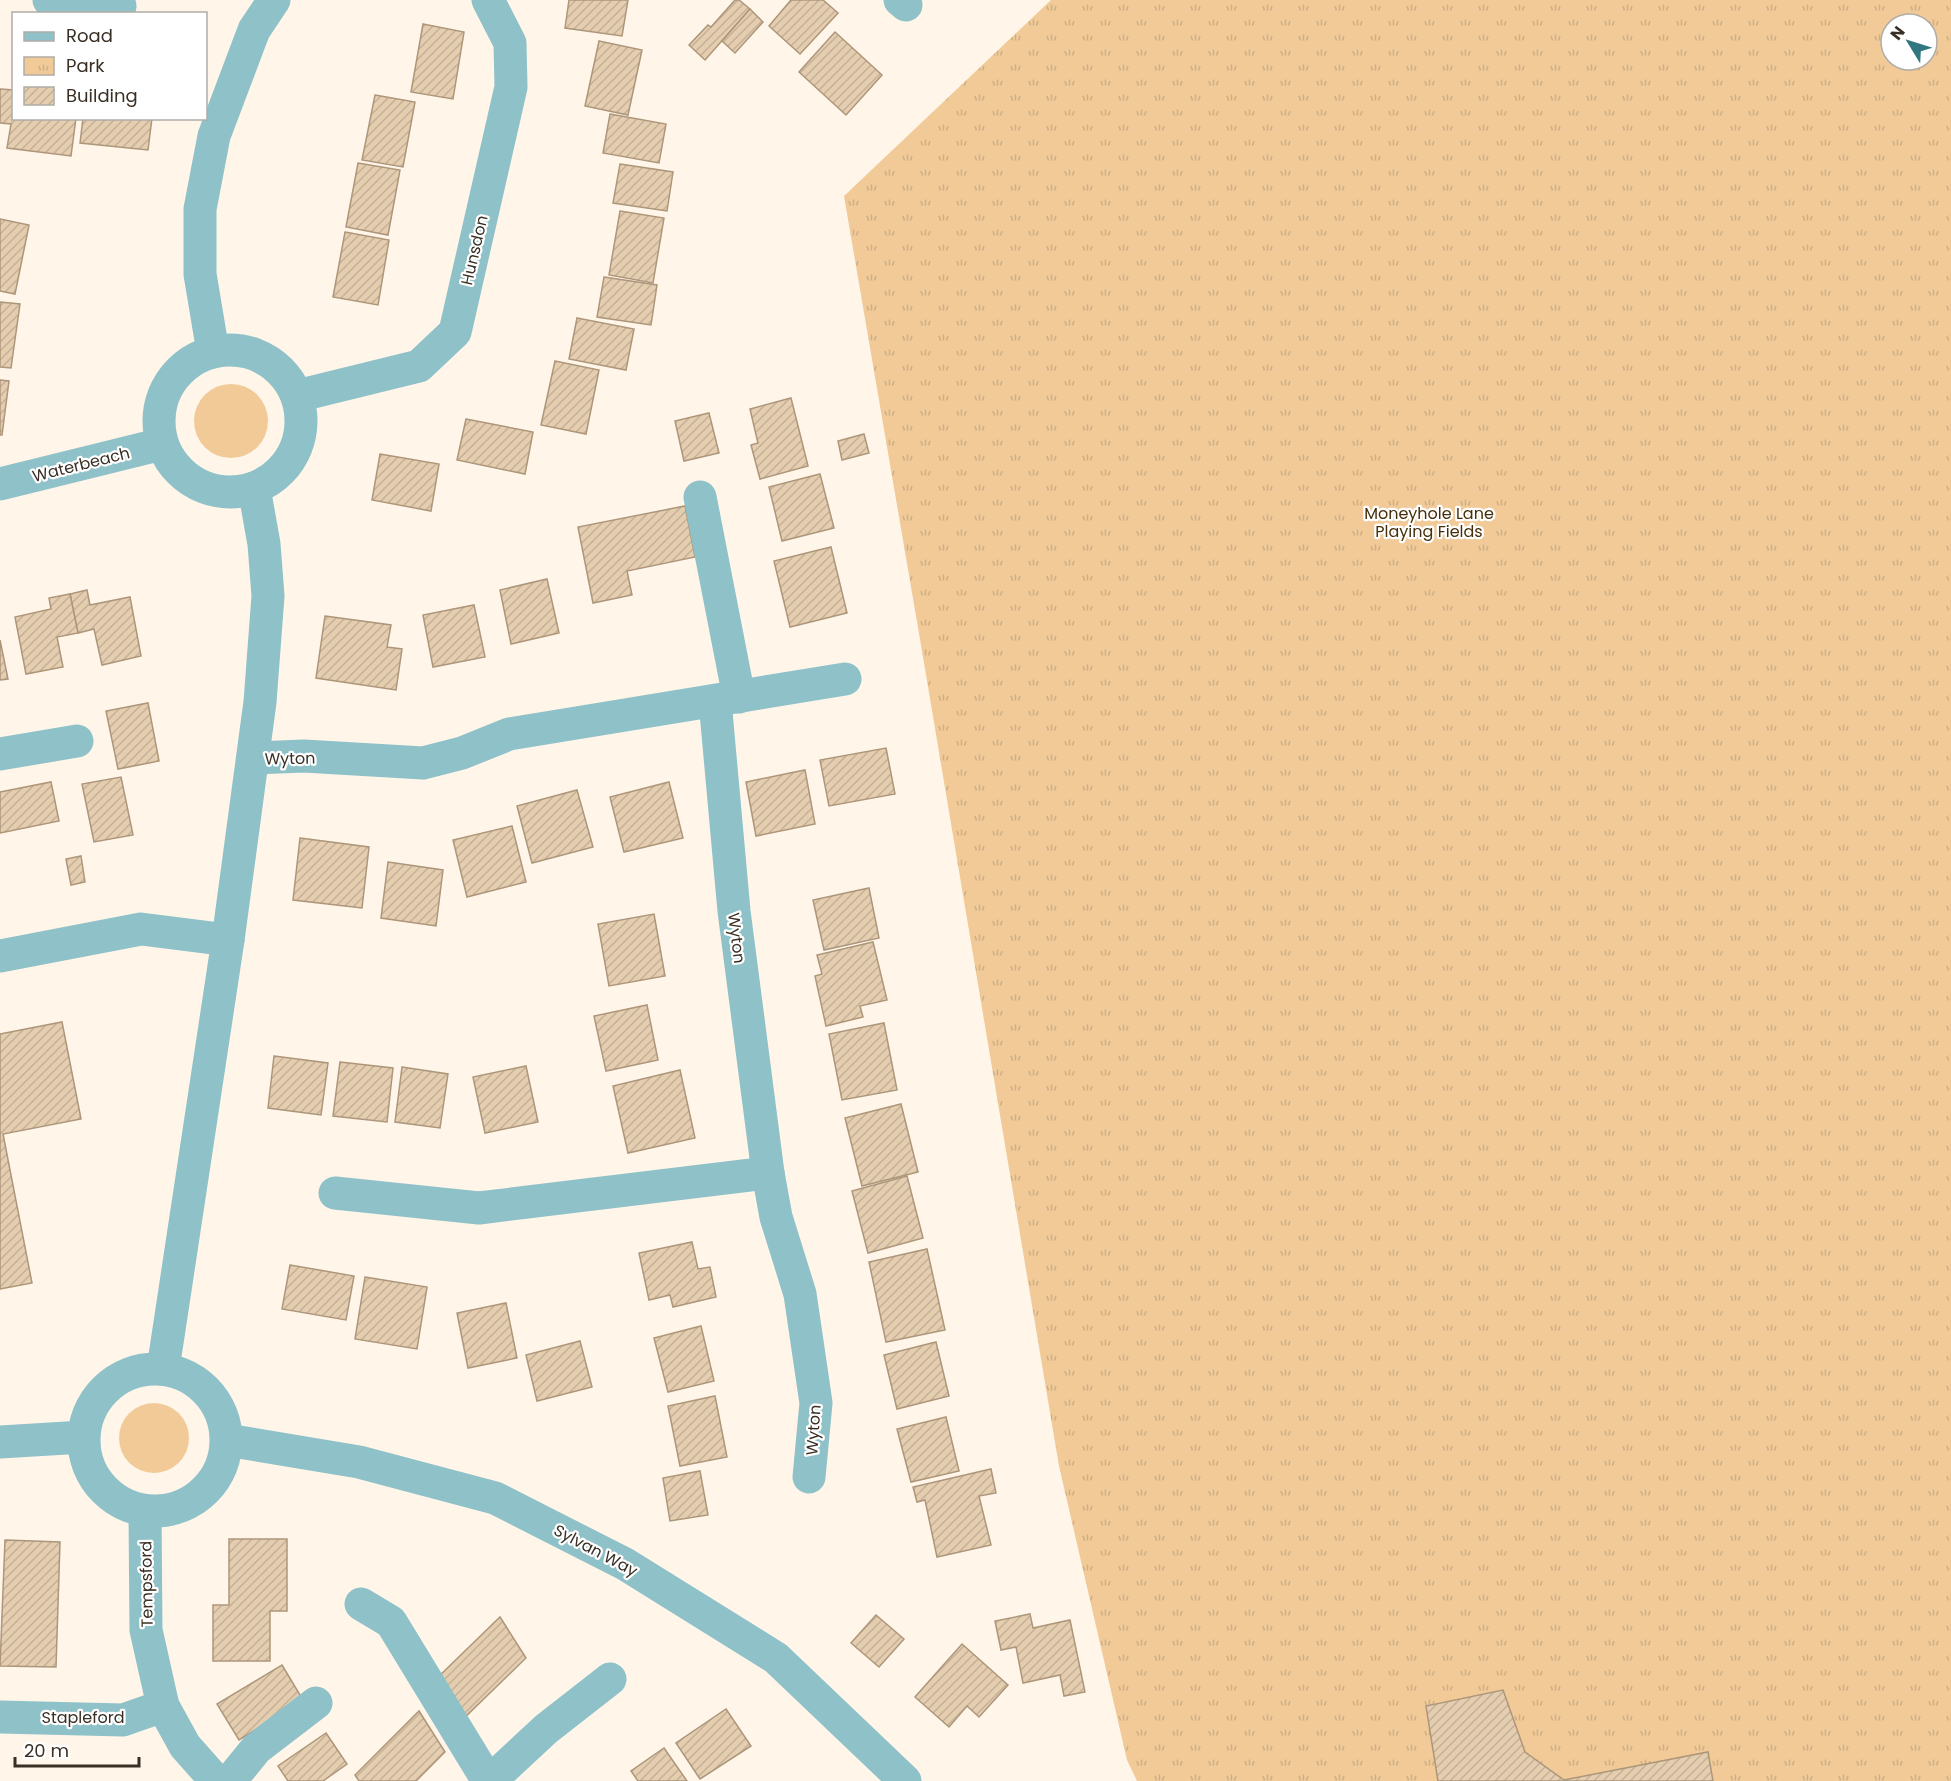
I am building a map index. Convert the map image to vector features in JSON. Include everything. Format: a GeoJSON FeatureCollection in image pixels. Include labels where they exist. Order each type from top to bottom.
{"type":"FeatureCollection","features":[{"type":"Feature","properties":{"kind":"street"},"geometry":{"type":"LineString","coordinates":[[49,0],[120,6]]}},
{"type":"Feature","properties":{"kind":"street"},"geometry":{"type":"LineString","coordinates":[[213,352],[200,274],[200,208],[214,136],[254,30],[274,0]]}},
{"type":"Feature","properties":{"kind":"street","name":"Hunsdon"},"geometry":{"type":"LineString","coordinates":[[297,396],[420,366],[455,332],[511,87],[510,43],[489,0]]}},
{"type":"Feature","properties":{"kind":"street"},"geometry":{"type":"LineString","coordinates":[[234,350],[254,353],[272,363],[287,378],[297,396],[301,418],[298,441],[289,461],[274,477],[254,488],[232,492],[209,489],[189,480],[173,464],[162,444],[159,421],[162,397],[174,376],[192,360],[213,352],[234,350]]}},
{"type":"Feature","properties":{"kind":"street","name":"Waterbeach"},"geometry":{"type":"LineString","coordinates":[[0,484],[162,444]]}},
{"type":"Feature","properties":{"kind":"street"},"geometry":{"type":"LineString","coordinates":[[163,1369],[253,758],[268,596],[264,544],[254,488]]}},
{"type":"Feature","properties":{"kind":"street"},"geometry":{"type":"LineString","coordinates":[[700,497],[727,699]]}},
{"type":"Feature","properties":{"kind":"street","name":"Wyton"},"geometry":{"type":"LineString","coordinates":[[253,758],[304,756],[423,763],[462,753],[509,734],[844,679]]}},
{"type":"Feature","properties":{"kind":"street","name":"Wyton"},"geometry":{"type":"LineString","coordinates":[[727,699],[734,911],[768,1173],[776,1217],[800,1294],[816,1403],[809,1478]]}},
{"type":"Feature","properties":{"kind":"street"},"geometry":{"type":"LineString","coordinates":[[0,754],[77,741]]}},
{"type":"Feature","properties":{"kind":"street"},"geometry":{"type":"LineString","coordinates":[[0,956],[141,929],[228,940]]}},
{"type":"Feature","properties":{"kind":"street"},"geometry":{"type":"LineString","coordinates":[[335,1193],[479,1208],[768,1173]]}},
{"type":"Feature","properties":{"kind":"street"},"geometry":{"type":"LineString","coordinates":[[163,1369],[183,1374],[201,1385],[215,1401],[224,1420],[227,1440],[223,1465],[211,1486],[192,1502],[169,1511],[145,1512],[124,1506],[107,1494],[93,1478],[85,1458],[83,1437],[87,1414],[100,1394],[118,1379],[140,1370],[163,1369]]}},
{"type":"Feature","properties":{"kind":"street"},"geometry":{"type":"LineString","coordinates":[[0,1442],[83,1437]]}},
{"type":"Feature","properties":{"kind":"street","name":"Sylvan Way"},"geometry":{"type":"LineString","coordinates":[[227,1440],[359,1462],[495,1498],[625,1564],[776,1658],[905,1781]]}},
{"type":"Feature","properties":{"kind":"street","name":"Tempsford"},"geometry":{"type":"LineString","coordinates":[[145,1512],[146,1630],[163,1706],[184,1746],[216,1781]]}},
{"type":"Feature","properties":{"kind":"street"},"geometry":{"type":"LineString","coordinates":[[361,1604],[391,1622],[489,1781],[546,1729],[610,1679]]}},
{"type":"Feature","properties":{"kind":"street"},"geometry":{"type":"LineString","coordinates":[[230,1781],[256,1749],[316,1703]]}},
{"type":"Feature","properties":{"kind":"street","name":"Stapleford"},"geometry":{"type":"LineString","coordinates":[[0,1717],[123,1720],[163,1706]]}},
{"type":"Feature","properties":{"kind":"green space","name":"Moneyhole Lane Playing Fields"},"geometry":{"type":"Polygon","coordinates":[[[1051,0],[1951,0],[1951,1781],[1137,1781],[1127,1760],[1059,1466],[844,196],[1051,0]]]}},
{"type":"Feature","properties":{"kind":"green space"},"geometry":{"type":"Polygon","coordinates":[[[224,384],[238,384],[252,390],[262,400],[268,414],[266,435],[252,452],[238,458],[224,458],[210,452],[200,442],[194,428],[194,414],[200,400],[210,390],[224,384]]]}},
{"type":"Feature","properties":{"kind":"green space"},"geometry":{"type":"Polygon","coordinates":[[[147,1403],[161,1403],[174,1409],[183,1418],[189,1431],[187,1451],[179,1463],[161,1473],[147,1473],[134,1467],[125,1458],[119,1445],[119,1431],[125,1418],[134,1409],[147,1403]]]}},
{"type":"Feature","properties":{"kind":"building"},"geometry":{"type":"Polygon","coordinates":[[[569,0],[628,0],[622,36],[565,28],[569,0]]]}},
{"type":"Feature","properties":{"kind":"building"},"geometry":{"type":"Polygon","coordinates":[[[735,0],[739,0],[750,9],[705,60],[689,45],[708,25],[711,27],[735,0]]]}},
{"type":"Feature","properties":{"kind":"building"},"geometry":{"type":"Polygon","coordinates":[[[791,0],[823,0],[838,13],[800,54],[769,26],[791,0]]]}},
{"type":"Feature","properties":{"kind":"building"},"geometry":{"type":"Polygon","coordinates":[[[750,9],[763,22],[735,53],[722,41],[750,9]]]}},
{"type":"Feature","properties":{"kind":"building"},"geometry":{"type":"Polygon","coordinates":[[[423,24],[464,32],[453,99],[411,92],[423,24]]]}},
{"type":"Feature","properties":{"kind":"building"},"geometry":{"type":"Polygon","coordinates":[[[835,32],[882,75],[846,115],[799,72],[835,32]]]}},
{"type":"Feature","properties":{"kind":"building"},"geometry":{"type":"Polygon","coordinates":[[[599,41],[642,50],[628,115],[585,106],[599,41]]]}},
{"type":"Feature","properties":{"kind":"building"},"geometry":{"type":"Polygon","coordinates":[[[0,89],[12,90],[12,120],[76,120],[71,156],[7,148],[11,124],[0,123],[0,89]]]}},
{"type":"Feature","properties":{"kind":"building"},"geometry":{"type":"Polygon","coordinates":[[[375,95],[415,102],[403,167],[362,160],[375,95]]]}},
{"type":"Feature","properties":{"kind":"building"},"geometry":{"type":"Polygon","coordinates":[[[610,114],[666,124],[659,163],[603,153],[610,114]]]}},
{"type":"Feature","properties":{"kind":"building"},"geometry":{"type":"Polygon","coordinates":[[[83,120],[152,120],[148,150],[80,143],[83,120]]]}},
{"type":"Feature","properties":{"kind":"building"},"geometry":{"type":"Polygon","coordinates":[[[358,163],[400,170],[388,235],[346,227],[358,163]]]}},
{"type":"Feature","properties":{"kind":"building"},"geometry":{"type":"Polygon","coordinates":[[[620,164],[673,172],[667,211],[613,203],[620,164]]]}},
{"type":"Feature","properties":{"kind":"building"},"geometry":{"type":"Polygon","coordinates":[[[620,211],[664,218],[653,283],[609,275],[620,211]]]}},
{"type":"Feature","properties":{"kind":"building"},"geometry":{"type":"Polygon","coordinates":[[[0,219],[29,225],[15,294],[0,291],[0,219]]]}},
{"type":"Feature","properties":{"kind":"building"},"geometry":{"type":"Polygon","coordinates":[[[345,232],[389,240],[378,305],[333,297],[345,232]]]}},
{"type":"Feature","properties":{"kind":"building"},"geometry":{"type":"Polygon","coordinates":[[[604,277],[657,285],[651,325],[597,317],[604,277]]]}},
{"type":"Feature","properties":{"kind":"building"},"geometry":{"type":"Polygon","coordinates":[[[0,302],[20,304],[11,368],[0,367],[0,302]]]}},
{"type":"Feature","properties":{"kind":"building"},"geometry":{"type":"Polygon","coordinates":[[[577,318],[634,329],[626,370],[569,359],[577,318]]]}},
{"type":"Feature","properties":{"kind":"building"},"geometry":{"type":"Polygon","coordinates":[[[555,361],[599,370],[586,434],[541,425],[555,361]]]}},
{"type":"Feature","properties":{"kind":"building"},"geometry":{"type":"Polygon","coordinates":[[[0,380],[9,381],[2,435],[0,435],[0,380]]]}},
{"type":"Feature","properties":{"kind":"building"},"geometry":{"type":"Polygon","coordinates":[[[791,398],[808,466],[760,479],[751,445],[758,443],[750,409],[791,398]]]}},
{"type":"Feature","properties":{"kind":"building"},"geometry":{"type":"Polygon","coordinates":[[[709,413],[719,453],[684,461],[675,421],[709,413]]]}},
{"type":"Feature","properties":{"kind":"building"},"geometry":{"type":"Polygon","coordinates":[[[466,419],[533,432],[525,474],[457,460],[466,419]]]}},
{"type":"Feature","properties":{"kind":"building"},"geometry":{"type":"Polygon","coordinates":[[[864,434],[869,453],[842,460],[838,441],[864,434]]]}},
{"type":"Feature","properties":{"kind":"building"},"geometry":{"type":"Polygon","coordinates":[[[380,454],[439,464],[431,511],[372,500],[380,454]]]}},
{"type":"Feature","properties":{"kind":"building"},"geometry":{"type":"Polygon","coordinates":[[[820,474],[834,528],[782,541],[769,487],[820,474]]]}},
{"type":"Feature","properties":{"kind":"building"},"geometry":{"type":"Polygon","coordinates":[[[685,506],[695,557],[627,571],[632,595],[593,603],[578,527],[685,506]]]}},
{"type":"Feature","properties":{"kind":"building"},"geometry":{"type":"Polygon","coordinates":[[[831,547],[847,613],[790,627],[774,561],[831,547]]]}},
{"type":"Feature","properties":{"kind":"building"},"geometry":{"type":"Polygon","coordinates":[[[547,579],[559,633],[511,644],[500,590],[547,579]]]}},
{"type":"Feature","properties":{"kind":"building"},"geometry":{"type":"Polygon","coordinates":[[[87,590],[90,605],[130,597],[141,656],[102,665],[94,629],[78,633],[70,594],[87,590]]]}},
{"type":"Feature","properties":{"kind":"building"},"geometry":{"type":"Polygon","coordinates":[[[70,594],[78,633],[57,637],[63,667],[26,674],[15,617],[51,609],[49,598],[70,594]]]}},
{"type":"Feature","properties":{"kind":"building"},"geometry":{"type":"Polygon","coordinates":[[[474,605],[485,657],[433,667],[423,615],[474,605]]]}},
{"type":"Feature","properties":{"kind":"building"},"geometry":{"type":"Polygon","coordinates":[[[325,616],[391,625],[387,647],[402,649],[396,690],[316,678],[325,616]]]}},
{"type":"Feature","properties":{"kind":"building"},"geometry":{"type":"Polygon","coordinates":[[[0,640],[8,679],[0,680],[0,640]]]}},
{"type":"Feature","properties":{"kind":"building"},"geometry":{"type":"Polygon","coordinates":[[[148,703],[159,761],[118,769],[106,711],[148,703]]]}},
{"type":"Feature","properties":{"kind":"building"},"geometry":{"type":"Polygon","coordinates":[[[886,748],[895,794],[829,806],[820,760],[886,748]]]}},
{"type":"Feature","properties":{"kind":"building"},"geometry":{"type":"Polygon","coordinates":[[[805,770],[815,824],[756,836],[746,782],[805,770]]]}},
{"type":"Feature","properties":{"kind":"building"},"geometry":{"type":"Polygon","coordinates":[[[121,777],[133,835],[94,842],[82,784],[121,777]]]}},
{"type":"Feature","properties":{"kind":"building"},"geometry":{"type":"Polygon","coordinates":[[[51,782],[59,821],[0,833],[0,792],[51,782]]]}},
{"type":"Feature","properties":{"kind":"building"},"geometry":{"type":"Polygon","coordinates":[[[669,782],[683,838],[624,852],[610,797],[669,782]]]}},
{"type":"Feature","properties":{"kind":"building"},"geometry":{"type":"Polygon","coordinates":[[[577,790],[593,847],[532,863],[517,806],[577,790]]]}},
{"type":"Feature","properties":{"kind":"building"},"geometry":{"type":"Polygon","coordinates":[[[512,826],[526,882],[467,897],[453,840],[512,826]]]}},
{"type":"Feature","properties":{"kind":"building"},"geometry":{"type":"Polygon","coordinates":[[[300,838],[369,847],[362,908],[293,900],[300,838]]]}},
{"type":"Feature","properties":{"kind":"building"},"geometry":{"type":"Polygon","coordinates":[[[81,856],[85,882],[71,885],[66,859],[81,856]]]}},
{"type":"Feature","properties":{"kind":"building"},"geometry":{"type":"Polygon","coordinates":[[[388,862],[443,870],[436,926],[381,918],[388,862]]]}},
{"type":"Feature","properties":{"kind":"building"},"geometry":{"type":"Polygon","coordinates":[[[869,888],[879,938],[824,950],[813,900],[869,888]]]}},
{"type":"Feature","properties":{"kind":"building"},"geometry":{"type":"Polygon","coordinates":[[[654,914],[665,976],[609,986],[598,924],[654,914]]]}},
{"type":"Feature","properties":{"kind":"building"},"geometry":{"type":"Polygon","coordinates":[[[873,942],[887,1000],[860,1006],[863,1017],[826,1026],[815,976],[822,974],[817,955],[873,942]]]}},
{"type":"Feature","properties":{"kind":"building"},"geometry":{"type":"Polygon","coordinates":[[[647,1005],[658,1060],[606,1071],[594,1016],[647,1005]]]}},
{"type":"Feature","properties":{"kind":"building"},"geometry":{"type":"Polygon","coordinates":[[[62,1022],[81,1119],[3,1134],[32,1283],[0,1289],[0,1034],[62,1022]]]}},
{"type":"Feature","properties":{"kind":"building"},"geometry":{"type":"Polygon","coordinates":[[[884,1023],[897,1090],[842,1100],[829,1034],[884,1023]]]}},
{"type":"Feature","properties":{"kind":"building"},"geometry":{"type":"Polygon","coordinates":[[[274,1056],[328,1063],[321,1115],[268,1108],[274,1056]]]}},
{"type":"Feature","properties":{"kind":"building"},"geometry":{"type":"Polygon","coordinates":[[[340,1062],[393,1068],[387,1122],[333,1116],[340,1062]]]}},
{"type":"Feature","properties":{"kind":"building"},"geometry":{"type":"Polygon","coordinates":[[[526,1066],[538,1122],[485,1133],[473,1077],[526,1066]]]}},
{"type":"Feature","properties":{"kind":"building"},"geometry":{"type":"Polygon","coordinates":[[[402,1067],[448,1074],[440,1128],[395,1122],[402,1067]]]}},
{"type":"Feature","properties":{"kind":"building"},"geometry":{"type":"Polygon","coordinates":[[[680,1070],[695,1138],[628,1153],[613,1086],[680,1070]]]}},
{"type":"Feature","properties":{"kind":"building"},"geometry":{"type":"Polygon","coordinates":[[[901,1104],[918,1172],[862,1186],[845,1118],[901,1104]]]}},
{"type":"Feature","properties":{"kind":"building"},"geometry":{"type":"Polygon","coordinates":[[[907,1176],[923,1238],[868,1253],[852,1191],[907,1176]]]}},
{"type":"Feature","properties":{"kind":"building"},"geometry":{"type":"Polygon","coordinates":[[[692,1242],[698,1269],[710,1267],[716,1297],[673,1307],[670,1295],[649,1300],[639,1253],[692,1242]]]}},
{"type":"Feature","properties":{"kind":"building"},"geometry":{"type":"Polygon","coordinates":[[[927,1249],[945,1330],[886,1342],[869,1262],[927,1249]]]}},
{"type":"Feature","properties":{"kind":"building"},"geometry":{"type":"Polygon","coordinates":[[[290,1265],[354,1276],[346,1320],[282,1309],[290,1265]]]}},
{"type":"Feature","properties":{"kind":"building"},"geometry":{"type":"Polygon","coordinates":[[[365,1277],[427,1287],[417,1349],[355,1339],[365,1277]]]}},
{"type":"Feature","properties":{"kind":"building"},"geometry":{"type":"Polygon","coordinates":[[[506,1303],[517,1358],[468,1368],[457,1313],[506,1303]]]}},
{"type":"Feature","properties":{"kind":"building"},"geometry":{"type":"Polygon","coordinates":[[[701,1326],[714,1381],[668,1392],[654,1338],[701,1326]]]}},
{"type":"Feature","properties":{"kind":"building"},"geometry":{"type":"Polygon","coordinates":[[[580,1341],[592,1387],[537,1401],[526,1355],[580,1341]]]}},
{"type":"Feature","properties":{"kind":"building"},"geometry":{"type":"Polygon","coordinates":[[[936,1342],[949,1396],[897,1409],[884,1355],[936,1342]]]}},
{"type":"Feature","properties":{"kind":"building"},"geometry":{"type":"Polygon","coordinates":[[[715,1396],[727,1457],[680,1466],[668,1406],[715,1396]]]}},
{"type":"Feature","properties":{"kind":"building"},"geometry":{"type":"Polygon","coordinates":[[[946,1417],[959,1471],[911,1482],[897,1429],[946,1417]]]}},
{"type":"Feature","properties":{"kind":"building"},"geometry":{"type":"Polygon","coordinates":[[[991,1469],[996,1493],[979,1496],[991,1545],[937,1557],[925,1500],[917,1502],[913,1487],[991,1469]]]}},
{"type":"Feature","properties":{"kind":"building"},"geometry":{"type":"Polygon","coordinates":[[[700,1471],[708,1515],[670,1521],[663,1478],[700,1471]]]}},
{"type":"Feature","properties":{"kind":"building"},"geometry":{"type":"Polygon","coordinates":[[[229,1539],[287,1539],[287,1611],[270,1611],[270,1661],[213,1661],[213,1605],[229,1605],[229,1539]]]}},
{"type":"Feature","properties":{"kind":"building"},"geometry":{"type":"Polygon","coordinates":[[[5,1540],[60,1542],[56,1667],[0,1666],[5,1540]]]}},
{"type":"Feature","properties":{"kind":"building"},"geometry":{"type":"Polygon","coordinates":[[[1030,1614],[1033,1628],[1070,1620],[1085,1692],[1064,1696],[1060,1675],[1023,1683],[1016,1647],[1001,1650],[995,1621],[1030,1614]]]}},
{"type":"Feature","properties":{"kind":"building"},"geometry":{"type":"Polygon","coordinates":[[[876,1615],[904,1639],[879,1667],[851,1643],[876,1615]]]}},
{"type":"Feature","properties":{"kind":"building"},"geometry":{"type":"Polygon","coordinates":[[[500,1617],[526,1658],[461,1721],[435,1680],[500,1617]]]}},
{"type":"Feature","properties":{"kind":"building"},"geometry":{"type":"Polygon","coordinates":[[[962,1644],[1008,1685],[979,1717],[967,1706],[949,1727],[915,1697],[962,1644]]]}},
{"type":"Feature","properties":{"kind":"building"},"geometry":{"type":"Polygon","coordinates":[[[282,1665],[303,1700],[239,1740],[217,1704],[282,1665]]]}},
{"type":"Feature","properties":{"kind":"building"},"geometry":{"type":"Polygon","coordinates":[[[1503,1690],[1525,1752],[1564,1780],[1708,1752],[1713,1781],[1438,1781],[1426,1706],[1503,1690]]]}},
{"type":"Feature","properties":{"kind":"building"},"geometry":{"type":"Polygon","coordinates":[[[726,1709],[751,1746],[700,1779],[676,1743],[726,1709]]]}},
{"type":"Feature","properties":{"kind":"building"},"geometry":{"type":"Polygon","coordinates":[[[419,1711],[445,1752],[416,1781],[359,1781],[355,1775],[419,1711]]]}},
{"type":"Feature","properties":{"kind":"building"},"geometry":{"type":"Polygon","coordinates":[[[326,1733],[347,1764],[323,1781],[288,1781],[278,1766],[326,1733]]]}},
{"type":"Feature","properties":{"kind":"building"},"geometry":{"type":"Polygon","coordinates":[[[664,1748],[687,1781],[638,1781],[631,1771],[664,1748]]]}}]}
